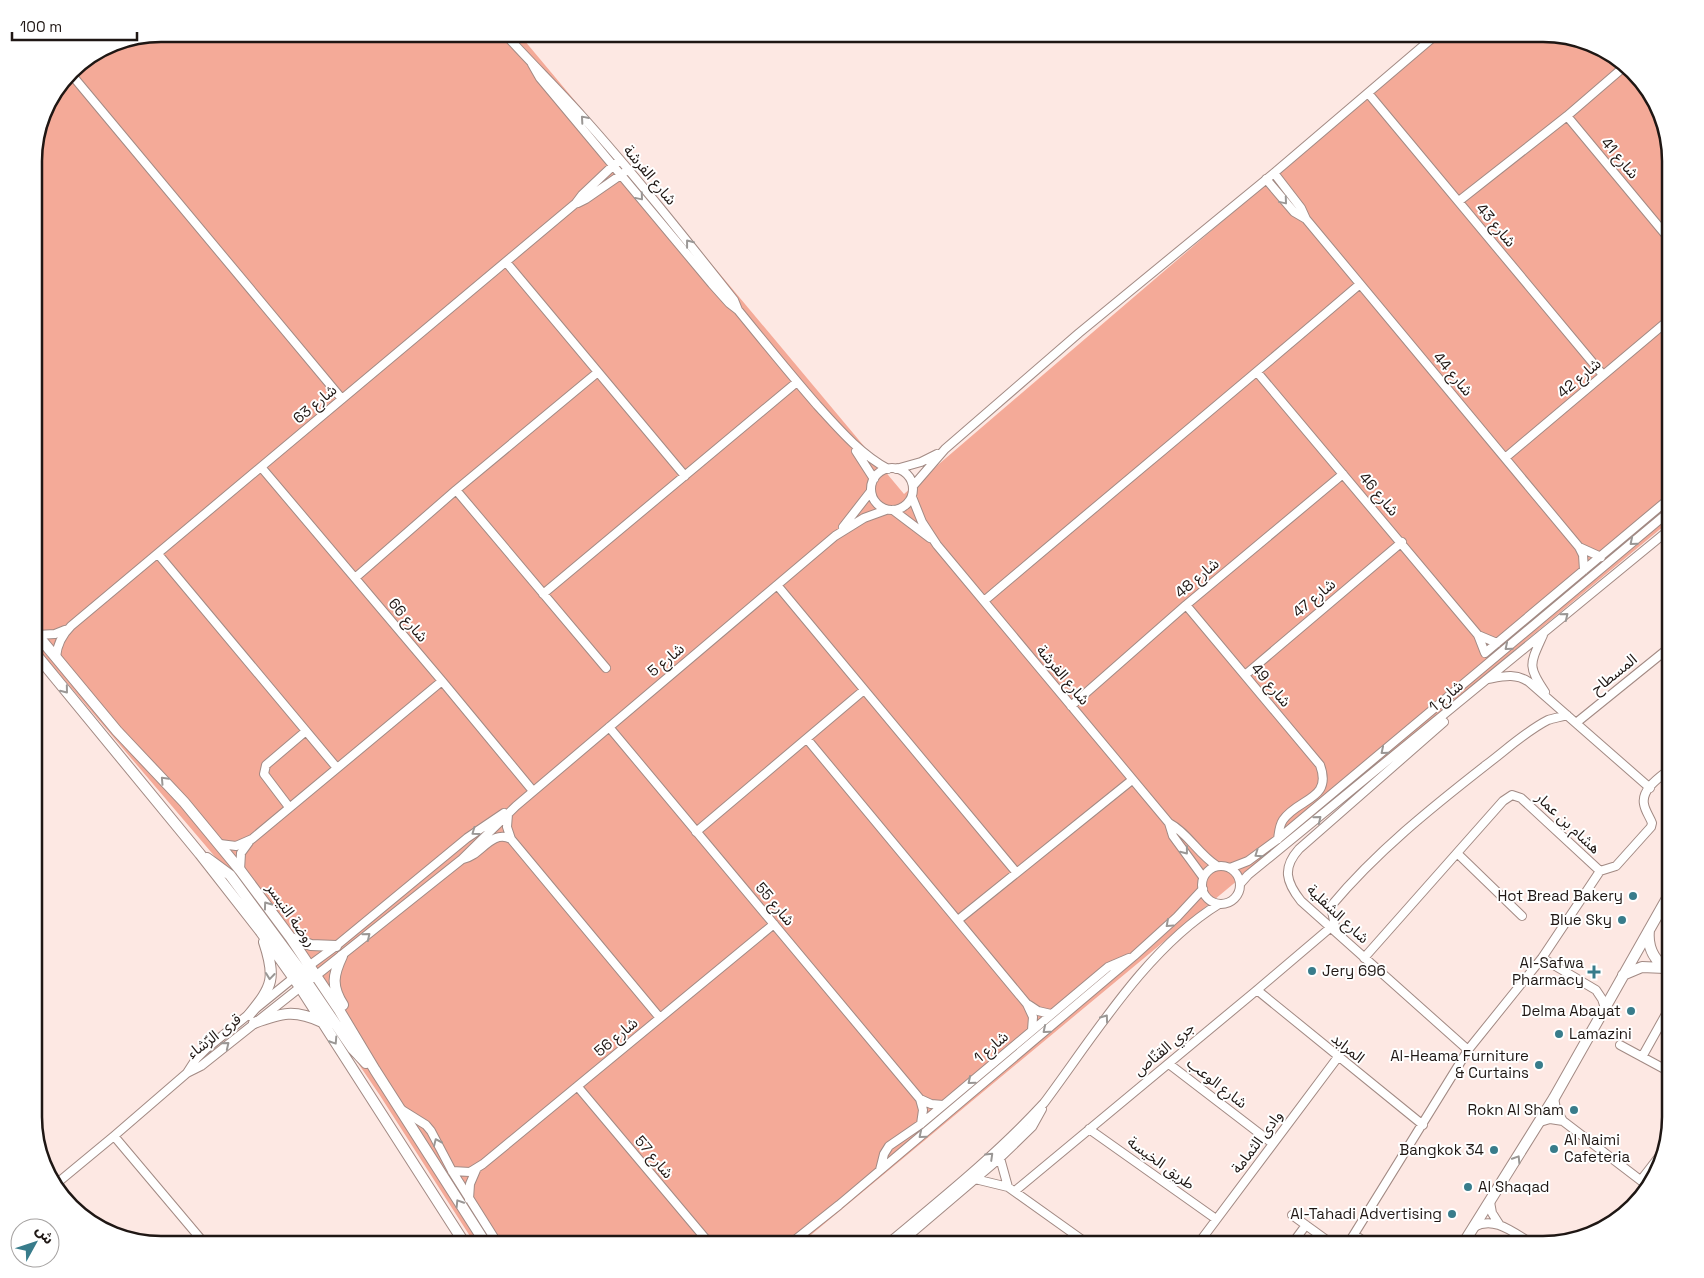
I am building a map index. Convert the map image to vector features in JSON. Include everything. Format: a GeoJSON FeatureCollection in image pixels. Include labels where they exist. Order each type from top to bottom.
{"type":"FeatureCollection","features":[{"type":"Feature","properties":{"kind":"street","name":"شارع الفرشة"},"geometry":{"type":"LineString","coordinates":[[512,42],[544,75],[616,162],[680,231],[733,299],[738,310],[797,382],[845,436],[864,454],[892,469]]}},
{"type":"Feature","properties":{"kind":"street"},"geometry":{"type":"LineString","coordinates":[[913,486],[945,449],[1079,333],[1274,173],[1428,42]]}},
{"type":"Feature","properties":{"kind":"street"},"geometry":{"type":"LineString","coordinates":[[1459,201],[1567,116],[1619,71]]}},
{"type":"Feature","properties":{"kind":"street"},"geometry":{"type":"LineString","coordinates":[[75,79],[342,399]]}},
{"type":"Feature","properties":{"kind":"street","name":"شارع 43"},"geometry":{"type":"LineString","coordinates":[[1368,93],[1604,375]]}},
{"type":"Feature","properties":{"kind":"street","name":"شارع 41"},"geometry":{"type":"LineString","coordinates":[[1567,116],[1662,230]]}},
{"type":"Feature","properties":{"kind":"street","name":"شارع 63"},"geometry":{"type":"LineString","coordinates":[[56,657],[61,638],[71,626],[576,203],[616,162]]}},
{"type":"Feature","properties":{"kind":"street","name":"شارع 63"},"geometry":{"type":"LineString","coordinates":[[576,203],[586,199],[625,172]]}},
{"type":"Feature","properties":{"kind":"street","name":"شارع 44"},"geometry":{"type":"LineString","coordinates":[[1274,173],[1301,208],[1306,219],[1580,547],[1601,556]]}},
{"type":"Feature","properties":{"kind":"street","name":"شارع 44"},"geometry":{"type":"LineString","coordinates":[[1266,179],[1294,212],[1306,219]]}},
{"type":"Feature","properties":{"kind":"street"},"geometry":{"type":"LineString","coordinates":[[506,262],[685,476]]}},
{"type":"Feature","properties":{"kind":"street"},"geometry":{"type":"LineString","coordinates":[[984,601],[1360,284]]}},
{"type":"Feature","properties":{"kind":"street","name":"شارع 42"},"geometry":{"type":"LineString","coordinates":[[1505,458],[1662,326]]}},
{"type":"Feature","properties":{"kind":"street"},"geometry":{"type":"LineString","coordinates":[[355,578],[456,490],[598,372]]}},
{"type":"Feature","properties":{"kind":"street","name":"شارع 46"},"geometry":{"type":"LineString","coordinates":[[1257,372],[1478,634],[1485,654],[1498,643],[1478,634]]}},
{"type":"Feature","properties":{"kind":"street"},"geometry":{"type":"LineString","coordinates":[[543,594],[797,382]]}},
{"type":"Feature","properties":{"kind":"street","name":"شارع الفرشة"},"geometry":{"type":"LineString","coordinates":[[845,436],[874,478]]}},
{"type":"Feature","properties":{"kind":"street"},"geometry":{"type":"LineString","coordinates":[[892,469],[907,475],[913,486],[912,497],[904,507],[890,510],[876,503],[871,491],[874,478],[878,474],[892,469],[922,462],[945,449]]}},
{"type":"Feature","properties":{"kind":"street","name":"شارع 66"},"geometry":{"type":"LineString","coordinates":[[261,467],[533,791]]}},
{"type":"Feature","properties":{"kind":"street","name":"شارع 48"},"geometry":{"type":"LineString","coordinates":[[1070,706],[1343,474]]}},
{"type":"Feature","properties":{"kind":"street"},"geometry":{"type":"LineString","coordinates":[[456,490],[606,668]]}},
{"type":"Feature","properties":{"kind":"street","name":"شارع 5"},"geometry":{"type":"LineString","coordinates":[[835,536],[871,491]]}},
{"type":"Feature","properties":{"kind":"street","name":"شارع الفرشة"},"geometry":{"type":"LineString","coordinates":[[912,497],[922,522],[937,544],[1168,823],[1173,836],[1204,878]]}},
{"type":"Feature","properties":{"kind":"street"},"geometry":{"type":"LineString","coordinates":[[1498,643],[1662,505]]}},
{"type":"Feature","properties":{"kind":"street","name":"شارع الفرشة"},"geometry":{"type":"LineString","coordinates":[[890,510],[937,544]]}},
{"type":"Feature","properties":{"kind":"street","name":"شارع 5"},"geometry":{"type":"LineString","coordinates":[[516,806],[835,536],[864,518],[890,510]]}},
{"type":"Feature","properties":{"kind":"street","name":"شارع 1"},"geometry":{"type":"LineString","coordinates":[[1230,868],[1248,860],[1278,839],[1662,518]]}},
{"type":"Feature","properties":{"kind":"street","name":"شارع 1"},"geometry":{"type":"LineString","coordinates":[[1240,884],[1662,536]]}},
{"type":"Feature","properties":{"kind":"street","name":"شارع 47"},"geometry":{"type":"LineString","coordinates":[[1245,675],[1402,542]]}},
{"type":"Feature","properties":{"kind":"street"},"geometry":{"type":"LineString","coordinates":[[1580,547],[1584,570]]}},
{"type":"Feature","properties":{"kind":"street"},"geometry":{"type":"LineString","coordinates":[[158,554],[337,768]]}},
{"type":"Feature","properties":{"kind":"street"},"geometry":{"type":"LineString","coordinates":[[777,585],[1016,872]]}},
{"type":"Feature","properties":{"kind":"street","name":"شارع 49"},"geometry":{"type":"LineString","coordinates":[[1186,606],[1316,760],[1322,770],[1322,787],[1281,822],[1278,839]]}},
{"type":"Feature","properties":{"kind":"street","name":"شارع 63"},"geometry":{"type":"LineString","coordinates":[[43,633],[55,634],[71,626]]}},
{"type":"Feature","properties":{"kind":"street"},"geometry":{"type":"LineString","coordinates":[[1545,632],[1532,660],[1532,671],[1551,700]]}},
{"type":"Feature","properties":{"kind":"street","name":"روضة النيسر"},"geometry":{"type":"LineString","coordinates":[[43,641],[117,731],[184,802],[220,844],[290,937],[304,985],[322,1023],[460,1236]]}},
{"type":"Feature","properties":{"kind":"street","name":"المسطاح"},"geometry":{"type":"LineString","coordinates":[[1576,724],[1662,654]]}},
{"type":"Feature","properties":{"kind":"street","name":"روضة النيسر"},"geometry":{"type":"LineString","coordinates":[[43,663],[200,854],[261,932],[301,971],[316,976],[481,1236]]}},
{"type":"Feature","properties":{"kind":"street"},"geometry":{"type":"LineString","coordinates":[[1488,679],[1511,675],[1529,682],[1650,788]]}},
{"type":"Feature","properties":{"kind":"street"},"geometry":{"type":"LineString","coordinates":[[240,870],[241,852],[252,839],[442,681]]}},
{"type":"Feature","properties":{"kind":"street"},"geometry":{"type":"LineString","coordinates":[[696,832],[864,690]]}},
{"type":"Feature","properties":{"kind":"street","name":"شارع الشفلية"},"geometry":{"type":"LineString","coordinates":[[1456,706],[1446,721],[1293,856],[1288,874],[1290,886],[1301,901],[1468,1050]]}},
{"type":"Feature","properties":{"kind":"street"},"geometry":{"type":"LineString","coordinates":[[1333,930],[1331,906],[1352,881],[1388,845],[1454,790],[1534,729],[1549,720],[1566,715]]}},
{"type":"Feature","properties":{"kind":"street","name":"شارع 55"},"geometry":{"type":"LineString","coordinates":[[609,726],[920,1099]]}},
{"type":"Feature","properties":{"kind":"street"},"geometry":{"type":"LineString","coordinates":[[289,807],[264,774],[266,765],[306,731]]}},
{"type":"Feature","properties":{"kind":"street"},"geometry":{"type":"LineString","coordinates":[[807,739],[1027,1004],[1038,1011],[1051,1014]]}},
{"type":"Feature","properties":{"kind":"street"},"geometry":{"type":"LineString","coordinates":[[1600,871],[1616,866],[1651,827],[1652,824],[1644,805],[1644,800],[1650,788],[1662,777]]}},
{"type":"Feature","properties":{"kind":"street"},"geometry":{"type":"LineString","coordinates":[[958,920],[1132,780]]}},
{"type":"Feature","properties":{"kind":"street","name":"هشام بن عمار"},"geometry":{"type":"LineString","coordinates":[[1355,1236],[1468,1050],[1542,958],[1600,871],[1521,798],[1512,795],[1503,801],[1364,958]]}},
{"type":"Feature","properties":{"kind":"street"},"geometry":{"type":"LineString","coordinates":[[461,860],[516,806]]}},
{"type":"Feature","properties":{"kind":"street","name":"قرى الرّشاء"},"geometry":{"type":"LineString","coordinates":[[61,1180],[186,1073],[201,1066],[301,971],[336,946],[472,834],[516,806]]}},
{"type":"Feature","properties":{"kind":"street"},"geometry":{"type":"LineString","coordinates":[[508,814],[507,827],[511,840],[660,1018]]}},
{"type":"Feature","properties":{"kind":"street","name":"شارع الفرشة"},"geometry":{"type":"LineString","coordinates":[[1168,823],[1178,829],[1206,858],[1217,866]]}},
{"type":"Feature","properties":{"kind":"street"},"geometry":{"type":"LineString","coordinates":[[461,860],[472,857],[494,839],[502,837],[511,840]]}},
{"type":"Feature","properties":{"kind":"street"},"geometry":{"type":"LineString","coordinates":[[220,844],[236,846],[252,839]]}},
{"type":"Feature","properties":{"kind":"street"},"geometry":{"type":"LineString","coordinates":[[200,854],[230,875],[301,971]]}},
{"type":"Feature","properties":{"kind":"street"},"geometry":{"type":"LineString","coordinates":[[1458,854],[1522,916]]}},
{"type":"Feature","properties":{"kind":"street","name":"قرى الرّشاء"},"geometry":{"type":"LineString","coordinates":[[251,1019],[316,976],[461,860]]}},
{"type":"Feature","properties":{"kind":"street"},"geometry":{"type":"LineString","coordinates":[[897,1236],[970,1175],[1044,1103],[1105,1018],[1134,982],[1193,921],[1219,904],[1227,903],[1234,899],[1239,892],[1239,878],[1230,868],[1217,866],[1207,872],[1204,878],[1203,889],[1208,899],[1219,904]]}},
{"type":"Feature","properties":{"kind":"street","name":"شارع 1"},"geometry":{"type":"LineString","coordinates":[[800,1236],[1134,956],[1181,914],[1203,889]]}},
{"type":"Feature","properties":{"kind":"street"},"geometry":{"type":"LineString","coordinates":[[1468,1236],[1540,1122],[1662,907]]}},
{"type":"Feature","properties":{"kind":"street","name":"شارع 56"},"geometry":{"type":"LineString","coordinates":[[476,1170],[774,924]]}},
{"type":"Feature","properties":{"kind":"street","name":"جري القنّاص"},"geometry":{"type":"LineString","coordinates":[[1012,1189],[1090,1128],[1333,930]]}},
{"type":"Feature","properties":{"kind":"street"},"geometry":{"type":"LineString","coordinates":[[1649,930],[1651,951],[1656,960],[1662,964]]}},
{"type":"Feature","properties":{"kind":"street"},"geometry":{"type":"LineString","coordinates":[[251,1019],[266,994],[271,977],[270,960],[261,932]]}},
{"type":"Feature","properties":{"kind":"street"},"geometry":{"type":"LineString","coordinates":[[290,937],[311,945],[336,946]]}},
{"type":"Feature","properties":{"kind":"street"},"geometry":{"type":"LineString","coordinates":[[342,956],[334,988],[370,1050],[375,1070]]}},
{"type":"Feature","properties":{"kind":"street","name":"شارع 1"},"geometry":{"type":"LineString","coordinates":[[880,1170],[884,1154],[889,1146],[921,1124],[1108,967],[1134,956]]}},
{"type":"Feature","properties":{"kind":"street"},"geometry":{"type":"LineString","coordinates":[[1542,958],[1596,990],[1605,1008]]}},
{"type":"Feature","properties":{"kind":"street"},"geometry":{"type":"LineString","coordinates":[[1623,975],[1642,967],[1662,969]]}},
{"type":"Feature","properties":{"kind":"street"},"geometry":{"type":"LineString","coordinates":[[304,985],[357,1054],[375,1070]]}},
{"type":"Feature","properties":{"kind":"street","name":"المرابد"},"geometry":{"type":"LineString","coordinates":[[1257,990],[1423,1126]]}},
{"type":"Feature","properties":{"kind":"street"},"geometry":{"type":"LineString","coordinates":[[1027,1004],[1032,1017],[1032,1030]]}},
{"type":"Feature","properties":{"kind":"street"},"geometry":{"type":"LineString","coordinates":[[251,1019],[286,1013],[307,1016],[322,1023]]}},
{"type":"Feature","properties":{"kind":"street"},"geometry":{"type":"LineString","coordinates":[[1642,1057],[1662,1021]]}},
{"type":"Feature","properties":{"kind":"street"},"geometry":{"type":"LineString","coordinates":[[1620,1045],[1662,1068]]}},
{"type":"Feature","properties":{"kind":"street","name":"وادى الثمامة"},"geometry":{"type":"LineString","coordinates":[[1204,1236],[1338,1057]]}},
{"type":"Feature","properties":{"kind":"street","name":"شارع الوعب"},"geometry":{"type":"LineString","coordinates":[[1169,1064],[1272,1143]]}},
{"type":"Feature","properties":{"kind":"street","name":"شارع 57"},"geometry":{"type":"LineString","coordinates":[[578,1087],[703,1236]]}},
{"type":"Feature","properties":{"kind":"street"},"geometry":{"type":"LineString","coordinates":[[1554,1098],[1556,1109],[1563,1121],[1641,1180],[1648,1170]]}},
{"type":"Feature","properties":{"kind":"street"},"geometry":{"type":"LineString","coordinates":[[920,1099],[931,1104],[943,1105]]}},
{"type":"Feature","properties":{"kind":"street"},"geometry":{"type":"LineString","coordinates":[[920,1099],[923,1110],[921,1124]]}},
{"type":"Feature","properties":{"kind":"street"},"geometry":{"type":"LineString","coordinates":[[910,1236],[1000,1158],[1032,1127],[1044,1103]]}},
{"type":"Feature","properties":{"kind":"street"},"geometry":{"type":"LineString","coordinates":[[402,1110],[426,1125],[431,1131],[452,1171],[493,1236]]}},
{"type":"Feature","properties":{"kind":"street"},"geometry":{"type":"LineString","coordinates":[[1540,1122],[1550,1119],[1563,1121]]}},
{"type":"Feature","properties":{"kind":"street","name":"طريق الخيسة"},"geometry":{"type":"LineString","coordinates":[[1090,1128],[1216,1219]]}},
{"type":"Feature","properties":{"kind":"street"},"geometry":{"type":"LineString","coordinates":[[114,1136],[198,1236]]}},
{"type":"Feature","properties":{"kind":"street"},"geometry":{"type":"LineString","coordinates":[[1000,1158],[1012,1189]]}},
{"type":"Feature","properties":{"kind":"street"},"geometry":{"type":"LineString","coordinates":[[452,1171],[464,1173],[476,1170]]}},
{"type":"Feature","properties":{"kind":"street"},"geometry":{"type":"LineString","coordinates":[[469,1199],[470,1184],[476,1170]]}},
{"type":"Feature","properties":{"kind":"street"},"geometry":{"type":"LineString","coordinates":[[975,1179],[1012,1189],[1077,1236]]}},
{"type":"Feature","properties":{"kind":"street"},"geometry":{"type":"LineString","coordinates":[[1490,1202],[1492,1214],[1499,1224]]}},
{"type":"Feature","properties":{"kind":"street"},"geometry":{"type":"LineString","coordinates":[[1292,1215],[1321,1236]]}},
{"type":"Feature","properties":{"kind":"street"},"geometry":{"type":"LineString","coordinates":[[1474,1227],[1486,1222],[1499,1224],[1519,1236]]}},
{"type":"Feature","properties":{"kind":"street"},"geometry":{"type":"LineString","coordinates":[[1298,1236],[1306,1225]]}},
{"type":"Feature","properties":{"kind":"shaded area"},"geometry":{"type":"Polygon","coordinates":[[[162,42],[526,42],[904,494],[1432,42],[1542,42],[1581,49],[1615,67],[1627,77],[1646,102],[1657,131],[1662,162],[1662,528],[810,1236],[470,1236],[379,1094],[228,872],[43,655],[43,154],[49,123],[67,89],[83,72],[109,55],[139,45],[162,42]]]}},
{"type":"Feature","properties":{"kind":"place","name":"Hot Bread Bakery"},"geometry":{"type":"Point","coordinates":[1633,896]}},
{"type":"Feature","properties":{"kind":"place","name":"Blue Sky"},"geometry":{"type":"Point","coordinates":[1622,920]}},
{"type":"Feature","properties":{"kind":"place","name":"Jery 696"},"geometry":{"type":"Point","coordinates":[1312,971]}},
{"type":"Feature","properties":{"kind":"place","name":"Al-Safwa Pharmacy"},"geometry":{"type":"Point","coordinates":[1594,972]}},
{"type":"Feature","properties":{"kind":"place","name":"Delma Abayat"},"geometry":{"type":"Point","coordinates":[1631,1011]}},
{"type":"Feature","properties":{"kind":"place","name":"Lamazini"},"geometry":{"type":"Point","coordinates":[1559,1034]}},
{"type":"Feature","properties":{"kind":"place","name":"Al-Heama Furniture & Curtains"},"geometry":{"type":"Point","coordinates":[1539,1065]}},
{"type":"Feature","properties":{"kind":"place","name":"Rokn Al Sham"},"geometry":{"type":"Point","coordinates":[1574,1110]}},
{"type":"Feature","properties":{"kind":"place","name":"Al Naimi Cafeteria"},"geometry":{"type":"Point","coordinates":[1554,1149]}},
{"type":"Feature","properties":{"kind":"place","name":"Bangkok 34"},"geometry":{"type":"Point","coordinates":[1494,1150]}},
{"type":"Feature","properties":{"kind":"place","name":"Al Shaqad"},"geometry":{"type":"Point","coordinates":[1468,1187]}},
{"type":"Feature","properties":{"kind":"place","name":"Al-Tahadi Advertising"},"geometry":{"type":"Point","coordinates":[1452,1214]}}]}
